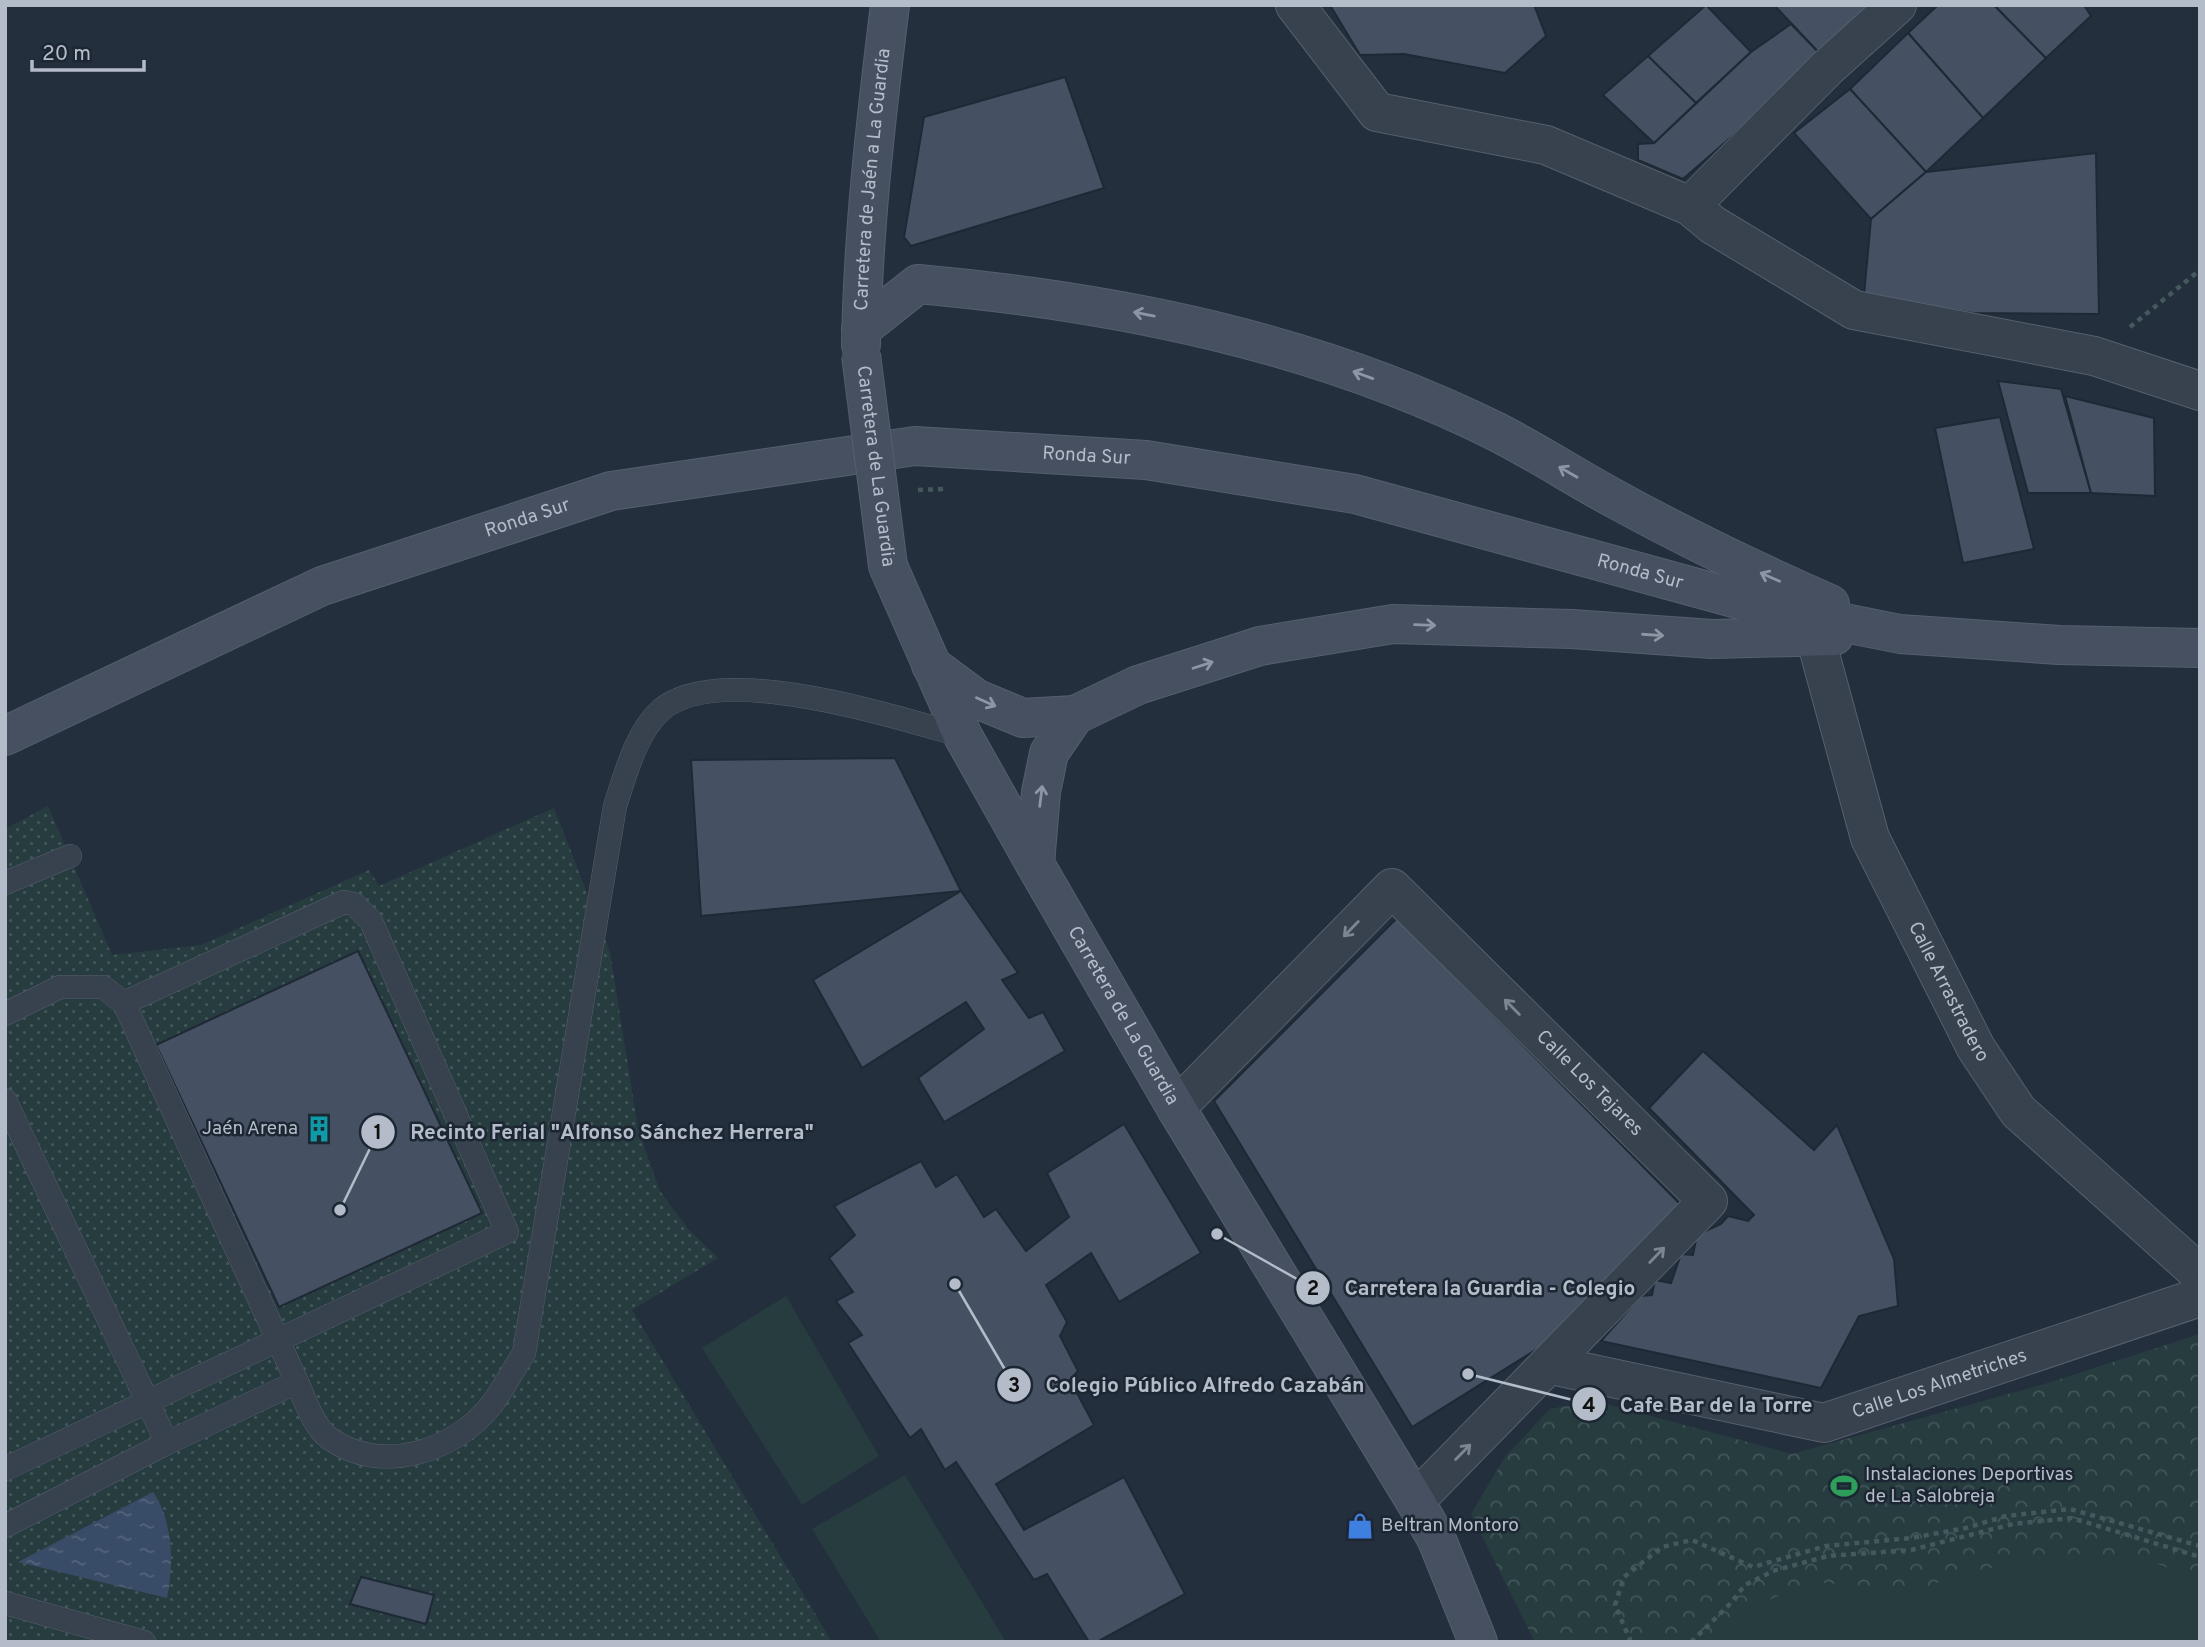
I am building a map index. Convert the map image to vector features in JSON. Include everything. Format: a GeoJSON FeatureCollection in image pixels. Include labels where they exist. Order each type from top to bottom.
{"type":"FeatureCollection","features":[{"type":"Feature","properties":{"kind":"main road","name":"Carretera de Jaén a La Guardia"},"geometry":{"type":"LineString","coordinates":[[861,342],[864,250],[884,17]]}},
{"type":"Feature","properties":{"kind":"main road"},"geometry":{"type":"LineString","coordinates":[[864,250],[918,284],[1014,292],[1149,315],[1286,348],[1395,387],[1497,432],[1729,559],[1900,634]]}},
{"type":"Feature","properties":{"kind":"main road"},"geometry":{"type":"LineString","coordinates":[[861,342],[918,284]]}},
{"type":"Feature","properties":{"kind":"main road","name":"Carretera de La Guardia"},"geometry":{"type":"LineString","coordinates":[[861,342],[888,566],[963,736],[1176,1108],[1415,1501],[1437,1541],[1478,1642]]}},
{"type":"Feature","properties":{"kind":"main road","name":"Ronda Sur"},"geometry":{"type":"LineString","coordinates":[[5,736],[322,586],[611,491],[915,446],[1146,460],[1354,494],[1770,608],[1900,634],[2059,645],[2200,648]]}},
{"type":"Feature","properties":{"kind":"main road"},"geometry":{"type":"LineString","coordinates":[[929,664],[977,699],[1023,718],[1075,715],[1138,685],[1260,646],[1393,624],[1572,629],[1712,639],[1900,634]]}},
{"type":"Feature","properties":{"kind":"main road"},"geometry":{"type":"LineString","coordinates":[[1035,864],[1041,792],[1049,753],[1075,715]]}},
{"type":"Feature","properties":{"kind":"street"},"geometry":{"type":"LineString","coordinates":[[1690,206],[1828,68],[1898,5]]}},
{"type":"Feature","properties":{"kind":"street"},"geometry":{"type":"LineString","coordinates":[[1296,8],[1377,112],[1546,145],[1690,206],[1713,225],[1854,310],[2094,356],[2200,391]]}},
{"type":"Feature","properties":{"kind":"street","name":"Calle Arrastradero"},"geometry":{"type":"LineString","coordinates":[[1815,636],[1836,702],[1870,838],[1976,1048],[2018,1111],[2200,1274]]}},
{"type":"Feature","properties":{"kind":"street","name":"Calle Los Tejares"},"geometry":{"type":"LineString","coordinates":[[1176,1108],[1392,888],[1708,1201],[1551,1365],[1415,1501]]}},
{"type":"Feature","properties":{"kind":"street","name":"Calle Los Almetriches"},"geometry":{"type":"LineString","coordinates":[[1551,1365],[1824,1423],[2200,1297]]}},
{"type":"Feature","properties":{"kind":"lane"},"geometry":{"type":"LineString","coordinates":[[5,1014],[60,987],[103,987],[124,1003],[297,1382],[327,1437],[359,1453],[401,1458],[450,1441],[491,1405],[524,1353],[615,806],[643,735],[661,710],[691,694],[738,688],[862,707],[963,736]]}},
{"type":"Feature","properties":{"kind":"lane"},"geometry":{"type":"LineString","coordinates":[[5,883],[70,856]]}},
{"type":"Feature","properties":{"kind":"lane"},"geometry":{"type":"LineString","coordinates":[[5,1469],[507,1232],[371,921],[354,904],[344,902],[124,1003]]}},
{"type":"Feature","properties":{"kind":"lane"},"geometry":{"type":"LineString","coordinates":[[5,1100],[167,1443]]}},
{"type":"Feature","properties":{"kind":"lane"},"geometry":{"type":"LineString","coordinates":[[5,1526],[167,1443],[297,1382]]}},
{"type":"Feature","properties":{"kind":"lane"},"geometry":{"type":"LineString","coordinates":[[5,1603],[144,1642]]}},
{"type":"Feature","properties":{"kind":"path"},"geometry":{"type":"LineString","coordinates":[[2094,356],[2200,270]]}},
{"type":"Feature","properties":{"kind":"path"},"geometry":{"type":"LineString","coordinates":[[911,490],[950,489]]}},
{"type":"Feature","properties":{"kind":"path"},"geometry":{"type":"LineString","coordinates":[[1631,1642],[1615,1605],[1624,1577],[1662,1547],[1692,1540],[1753,1567],[1826,1546],[1911,1538],[2006,1516],[2070,1509],[2200,1546]]}},
{"type":"Feature","properties":{"kind":"path"},"geometry":{"type":"LineString","coordinates":[[1691,1642],[1729,1605],[1745,1585],[1773,1572],[1828,1556],[1911,1550],[2013,1524],[2072,1518],[2200,1557]]}},
{"type":"Feature","properties":{"kind":"green space"},"geometry":{"type":"Polygon","coordinates":[[[48,806],[112,955],[201,945],[369,870],[379,886],[554,808],[610,952],[638,1129],[660,1191],[688,1229],[718,1258],[632,1310],[832,1642],[5,1642],[5,829],[48,806]]]}},
{"type":"Feature","properties":{"kind":"green space"},"geometry":{"type":"Polygon","coordinates":[[[786,1296],[879,1456],[802,1505],[702,1348],[786,1296]]]}},
{"type":"Feature","properties":{"kind":"green space","name":"Instalaciones Deportivas de La Salobreja"},"geometry":{"type":"Polygon","coordinates":[[[2200,1334],[2200,1642],[1535,1642],[1471,1514],[1505,1457],[1550,1409],[1595,1401],[1792,1454],[2048,1383],[2200,1334]]]}},
{"type":"Feature","properties":{"kind":"green space","name":"Instalaciones Deportivas de La Salobreja"},"geometry":{"type":"Polygon","coordinates":[[[2200,1334],[2200,1582],[2161,1565],[2073,1556],[1965,1572],[1918,1590],[1810,1582],[1753,1607],[1727,1642],[1535,1642],[1471,1514],[1505,1457],[1550,1409],[1595,1401],[1792,1454],[2048,1383],[2200,1334]]]}},
{"type":"Feature","properties":{"kind":"green space"},"geometry":{"type":"Polygon","coordinates":[[[905,1475],[1006,1642],[881,1642],[812,1529],[905,1475]]]}},
{"type":"Feature","properties":{"kind":"water"},"geometry":{"type":"Polygon","coordinates":[[[153,1492],[165,1516],[170,1543],[171,1571],[167,1598],[18,1562],[153,1492]]]}},
{"type":"Feature","properties":{"kind":"building"},"geometry":{"type":"Polygon","coordinates":[[[1330,5],[1534,5],[1546,36],[1505,73],[1404,54],[1360,55],[1330,5]]]}},
{"type":"Feature","properties":{"kind":"building"},"geometry":{"type":"Polygon","coordinates":[[[1706,5],[1751,52],[1696,103],[1648,56],[1706,5]]]}},
{"type":"Feature","properties":{"kind":"building"},"geometry":{"type":"Polygon","coordinates":[[[1774,5],[1876,5],[1823,57],[1774,5]]]}},
{"type":"Feature","properties":{"kind":"building"},"geometry":{"type":"Polygon","coordinates":[[[1938,5],[1994,5],[2046,58],[1983,118],[1908,33],[1938,5]]]}},
{"type":"Feature","properties":{"kind":"building"},"geometry":{"type":"Polygon","coordinates":[[[1994,5],[2084,5],[2091,16],[2046,58],[1994,5]]]}},
{"type":"Feature","properties":{"kind":"building"},"geometry":{"type":"Polygon","coordinates":[[[1791,24],[1823,57],[1683,179],[1638,160],[1638,144],[1654,143],[1751,52],[1791,24]]]}},
{"type":"Feature","properties":{"kind":"building"},"geometry":{"type":"Polygon","coordinates":[[[1908,33],[1983,118],[1926,172],[1850,89],[1908,33]]]}},
{"type":"Feature","properties":{"kind":"building"},"geometry":{"type":"Polygon","coordinates":[[[1648,56],[1696,103],[1654,143],[1603,95],[1648,56]]]}},
{"type":"Feature","properties":{"kind":"building"},"geometry":{"type":"Polygon","coordinates":[[[1065,77],[1104,188],[911,246],[904,237],[924,117],[1065,77]]]}},
{"type":"Feature","properties":{"kind":"building"},"geometry":{"type":"Polygon","coordinates":[[[1850,89],[1926,172],[1871,219],[1794,133],[1850,89]]]}},
{"type":"Feature","properties":{"kind":"building"},"geometry":{"type":"Polygon","coordinates":[[[2096,153],[2099,314],[1972,313],[1864,295],[1871,219],[1926,172],[2096,153]]]}},
{"type":"Feature","properties":{"kind":"building"},"geometry":{"type":"Polygon","coordinates":[[[1998,381],[2061,389],[2091,493],[2028,493],[1998,381]]]}},
{"type":"Feature","properties":{"kind":"building"},"geometry":{"type":"Polygon","coordinates":[[[2065,396],[2154,418],[2155,496],[2091,493],[2065,396]]]}},
{"type":"Feature","properties":{"kind":"building"},"geometry":{"type":"Polygon","coordinates":[[[2000,417],[2034,549],[1963,563],[1935,428],[2000,417]]]}},
{"type":"Feature","properties":{"kind":"building"},"geometry":{"type":"Polygon","coordinates":[[[895,758],[961,891],[701,916],[691,760],[895,758]]]}},
{"type":"Feature","properties":{"kind":"building"},"geometry":{"type":"Polygon","coordinates":[[[961,891],[1018,973],[1002,980],[1029,1018],[1043,1012],[1065,1051],[944,1122],[918,1078],[984,1029],[966,1002],[862,1068],[813,980],[961,891]]]}},
{"type":"Feature","properties":{"kind":"building"},"geometry":{"type":"Polygon","coordinates":[[[1397,918],[1683,1207],[1550,1341],[1412,1427],[1214,1101],[1397,918]]]}},
{"type":"Feature","properties":{"kind":"building","name":"Jaén Arena"},"geometry":{"type":"Polygon","coordinates":[[[358,951],[482,1213],[279,1307],[156,1045],[358,951]]]}},
{"type":"Feature","properties":{"kind":"building"},"geometry":{"type":"Polygon","coordinates":[[[1703,1051],[1814,1150],[1837,1125],[1894,1259],[1898,1306],[1859,1316],[1821,1388],[1601,1341],[1641,1296],[1652,1295],[1655,1280],[1671,1283],[1681,1254],[1693,1255],[1697,1235],[1721,1224],[1728,1216],[1748,1221],[1754,1215],[1649,1108],[1703,1051]]]}},
{"type":"Feature","properties":{"kind":"building"},"geometry":{"type":"Polygon","coordinates":[[[1124,1124],[1201,1253],[1119,1302],[1091,1253],[1046,1285],[1067,1322],[1060,1336],[1078,1371],[1070,1380],[1094,1425],[996,1484],[1024,1530],[1124,1477],[1185,1594],[1097,1642],[1089,1642],[1047,1574],[1034,1580],[956,1462],[945,1470],[921,1429],[910,1438],[848,1343],[862,1335],[836,1301],[853,1292],[829,1258],[855,1235],[834,1206],[921,1161],[936,1187],[957,1174],[984,1217],[996,1209],[1026,1251],[1069,1217],[1047,1173],[1124,1124]]]}},
{"type":"Feature","properties":{"kind":"building"},"geometry":{"type":"Polygon","coordinates":[[[361,1577],[434,1595],[426,1624],[350,1604],[361,1577]]]}},
{"type":"Feature","properties":{"kind":"place","name":"Jaén Arena"},"geometry":{"type":"Point","coordinates":[319,1129]}},
{"type":"Feature","properties":{"kind":"place","name":"Recinto Ferial \"Alfonso Sánchez Herrera\""},"geometry":{"type":"Point","coordinates":[340,1210]}},
{"type":"Feature","properties":{"kind":"place","name":"Carretera la Guardia - Colegio"},"geometry":{"type":"Point","coordinates":[1217,1234]}},
{"type":"Feature","properties":{"kind":"place","name":"Colegio Público Alfredo Cazabán"},"geometry":{"type":"Point","coordinates":[955,1284]}},
{"type":"Feature","properties":{"kind":"place","name":"Cafe Bar de la Torre"},"geometry":{"type":"Point","coordinates":[1468,1374]}},
{"type":"Feature","properties":{"kind":"place","name":"Instalaciones Deportivas de La Salobreja"},"geometry":{"type":"Point","coordinates":[1844,1486]}},
{"type":"Feature","properties":{"kind":"place","name":"Beltran Montoro"},"geometry":{"type":"Point","coordinates":[1360,1526]}}]}
